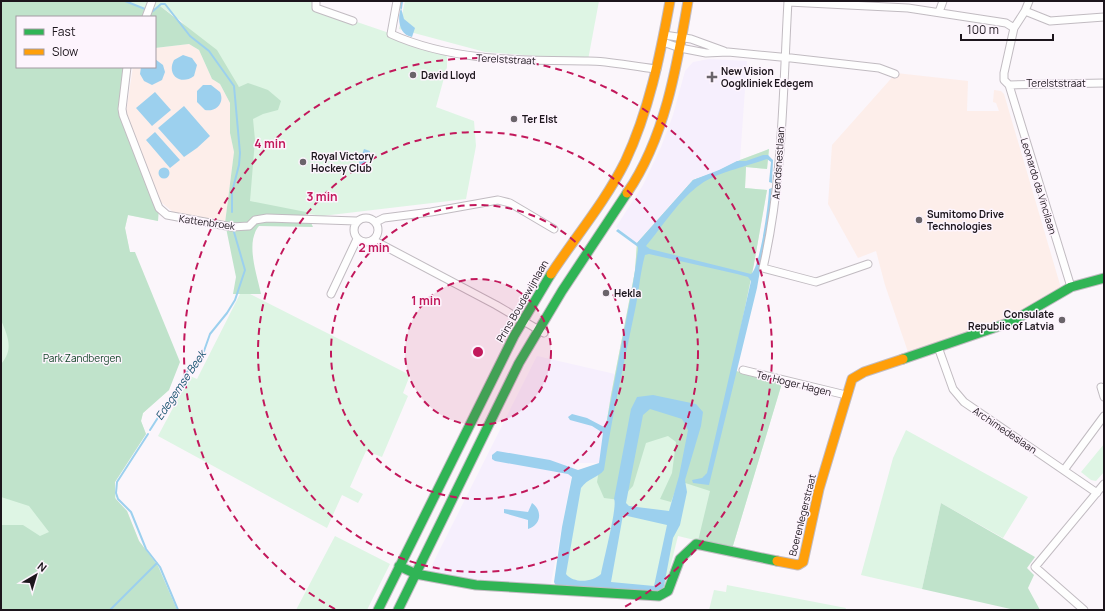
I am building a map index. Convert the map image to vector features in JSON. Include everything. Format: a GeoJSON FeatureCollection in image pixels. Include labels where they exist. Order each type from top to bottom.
{"type":"FeatureCollection","features":[{"type":"Feature","properties":{"kind":"main road","name":"Prins Boudewijnlaan"},"geometry":{"type":"LineString","coordinates":[[378,610],[519,320],[613,183],[640,124],[657,69],[670,1]]}},
{"type":"Feature","properties":{"kind":"main road"},"geometry":{"type":"LineString","coordinates":[[398,610],[519,363],[541,332],[588,251],[633,185],[654,141],[680,48],[688,1]]}},
{"type":"Feature","properties":{"kind":"main road","name":"Boerenlegerstraat"},"geometry":{"type":"LineString","coordinates":[[416,574],[476,586],[659,596],[664,595],[671,588],[679,562],[696,544],[798,565],[802,562],[815,514],[819,489],[832,442],[836,436],[846,396],[852,379],[855,376],[1016,320],[1071,287],[1104,278]]}},
{"type":"Feature","properties":{"kind":"main road"},"geometry":{"type":"LineString","coordinates":[[400,566],[416,574]]}},
{"type":"Feature","properties":{"kind":"street"},"geometry":{"type":"LineString","coordinates":[[146,16],[152,1]]}},
{"type":"Feature","properties":{"kind":"street"},"geometry":{"type":"LineString","coordinates":[[316,1],[316,8],[353,21]]}},
{"type":"Feature","properties":{"kind":"street","name":"Terelststraat"},"geometry":{"type":"LineString","coordinates":[[396,1],[391,34],[442,51],[473,57],[557,62],[588,61],[657,69]]}},
{"type":"Feature","properties":{"kind":"street"},"geometry":{"type":"LineString","coordinates":[[939,12],[942,1]]}},
{"type":"Feature","properties":{"kind":"street"},"geometry":{"type":"LineString","coordinates":[[788,2],[864,4],[908,8],[1006,23],[1014,28],[1025,11],[1029,1]]}},
{"type":"Feature","properties":{"kind":"street","name":"Arendsnestlaan"},"geometry":{"type":"LineString","coordinates":[[788,2],[786,57],[773,227],[764,268],[816,282],[868,264]]}},
{"type":"Feature","properties":{"kind":"street"},"geometry":{"type":"LineString","coordinates":[[1025,11],[1050,21],[1104,17]]}},
{"type":"Feature","properties":{"kind":"street","name":"Leonardo da Vincilaan"},"geometry":{"type":"LineString","coordinates":[[1014,28],[1004,73],[1004,80],[1009,85],[1071,287]]}},
{"type":"Feature","properties":{"kind":"street"},"geometry":{"type":"LineString","coordinates":[[664,38],[682,37],[707,43],[728,52]]}},
{"type":"Feature","properties":{"kind":"street"},"geometry":{"type":"LineString","coordinates":[[664,38],[680,48],[706,53],[728,52],[786,57],[879,68],[895,74]]}},
{"type":"Feature","properties":{"kind":"street","name":"Kattenbroek"},"geometry":{"type":"LineString","coordinates":[[128,68],[122,109],[123,115],[159,208],[167,215],[232,228],[249,226],[255,220],[267,218],[356,222],[365,217],[376,222],[384,218],[431,212],[498,200],[510,203],[554,229]]}},
{"type":"Feature","properties":{"kind":"street","name":"Terelststraat"},"geometry":{"type":"LineString","coordinates":[[1009,85],[1104,83]]}},
{"type":"Feature","properties":{"kind":"street"},"geometry":{"type":"LineString","coordinates":[[356,222],[353,231],[357,239],[364,242],[373,240],[496,305],[541,332]]}},
{"type":"Feature","properties":{"kind":"street"},"geometry":{"type":"LineString","coordinates":[[373,240],[378,230],[376,222]]}},
{"type":"Feature","properties":{"kind":"street"},"geometry":{"type":"LineString","coordinates":[[331,294],[357,239]]}},
{"type":"Feature","properties":{"kind":"street","name":"Archimedeslaan"},"geometry":{"type":"LineString","coordinates":[[938,347],[953,389],[964,402],[1097,493]]}},
{"type":"Feature","properties":{"kind":"street","name":"Ter Hoger Hagen"},"geometry":{"type":"LineString","coordinates":[[742,370],[846,396]]}},
{"type":"Feature","properties":{"kind":"street"},"geometry":{"type":"LineString","coordinates":[[1101,387],[1104,397]]}},
{"type":"Feature","properties":{"kind":"street"},"geometry":{"type":"LineString","coordinates":[[1064,470],[1104,416]]}},
{"type":"Feature","properties":{"kind":"street"},"geometry":{"type":"LineString","coordinates":[[1084,610],[1035,567],[1104,484]]}},
{"type":"Feature","properties":{"kind":"shaded area"},"geometry":{"type":"Polygon","coordinates":[[[189,44],[199,50],[212,79],[220,84],[230,103],[230,133],[234,152],[225,223],[173,212],[157,197],[126,112],[133,68],[156,68],[156,48],[189,44]]]}},
{"type":"Feature","properties":{"kind":"shaded area"},"geometry":{"type":"Polygon","coordinates":[[[709,59],[747,61],[740,160],[716,172],[693,180],[637,243],[616,227],[643,185],[661,147],[673,115],[685,71],[693,62],[709,59]]]}},
{"type":"Feature","properties":{"kind":"shaded area"},"geometry":{"type":"Polygon","coordinates":[[[896,73],[968,81],[967,111],[999,111],[996,103],[993,102],[994,90],[1001,91],[1004,94],[1061,288],[1019,315],[908,352],[885,285],[876,251],[858,258],[828,204],[832,145],[896,73]]]}},
{"type":"Feature","properties":{"kind":"shaded area"},"geometry":{"type":"Polygon","coordinates":[[[537,356],[615,374],[600,463],[574,463],[550,588],[428,573],[537,356]]]}},
{"type":"Feature","properties":{"kind":"green space","name":"Park Zandbergen"},"geometry":{"type":"Polygon","coordinates":[[[1,1],[316,1],[316,8],[442,51],[447,57],[447,67],[436,107],[474,121],[476,146],[466,199],[322,216],[246,204],[239,87],[181,21],[160,6],[148,11],[16,16],[16,68],[20,68],[122,109],[158,221],[128,215],[125,228],[131,259],[169,390],[143,413],[141,421],[146,434],[115,482],[116,501],[127,511],[139,541],[158,566],[177,610],[1,610],[1,1]]]}},
{"type":"Feature","properties":{"kind":"green space","name":"Park Zandbergen"},"geometry":{"type":"Polygon","coordinates":[[[1,1],[124,1],[148,11],[160,6],[217,50],[239,87],[248,83],[268,90],[281,101],[278,110],[263,114],[253,119],[255,140],[250,201],[306,212],[313,227],[259,226],[255,233],[252,250],[261,294],[233,294],[236,277],[225,223],[234,152],[230,133],[230,103],[220,84],[212,79],[199,50],[189,44],[156,48],[156,16],[16,16],[16,68],[127,68],[122,109],[159,208],[158,221],[128,215],[125,228],[130,252],[135,252],[180,362],[169,390],[143,413],[141,421],[146,434],[115,482],[115,498],[127,511],[139,541],[158,566],[177,610],[1,610],[1,525],[23,525],[40,536],[49,532],[29,506],[1,497],[1,364],[9,348],[8,337],[1,320],[1,1]]]}},
{"type":"Feature","properties":{"kind":"green space"},"geometry":{"type":"Polygon","coordinates":[[[405,1],[599,1],[588,60],[485,52],[399,29],[405,1]]]}},
{"type":"Feature","properties":{"kind":"green space"},"geometry":{"type":"Polygon","coordinates":[[[769,149],[767,169],[746,167],[745,188],[767,190],[754,264],[732,370],[782,383],[732,549],[678,536],[666,584],[671,588],[668,592],[553,591],[580,474],[598,475],[611,395],[635,271],[637,243],[693,180],[716,172],[740,160],[769,149]]]}},
{"type":"Feature","properties":{"kind":"green space"},"geometry":{"type":"Polygon","coordinates":[[[769,149],[767,169],[746,167],[745,188],[767,190],[754,264],[732,370],[782,383],[732,549],[698,541],[710,491],[679,481],[671,502],[660,499],[672,473],[676,442],[668,436],[646,443],[633,486],[620,500],[604,498],[597,482],[611,395],[635,271],[637,243],[693,180],[716,172],[740,160],[769,149]]]}},
{"type":"Feature","properties":{"kind":"green space"},"geometry":{"type":"Polygon","coordinates":[[[242,290],[410,375],[403,393],[408,396],[382,457],[366,451],[350,487],[363,494],[358,503],[342,495],[327,528],[158,436],[190,376],[197,379],[242,290]]]}},
{"type":"Feature","properties":{"kind":"green space"},"geometry":{"type":"Polygon","coordinates":[[[906,430],[1028,497],[1003,538],[941,503],[922,589],[861,575],[893,458],[906,430]]]}},
{"type":"Feature","properties":{"kind":"green space"},"geometry":{"type":"Polygon","coordinates":[[[1104,444],[1104,472],[1096,481],[1091,480],[1081,472],[1104,444]]]}},
{"type":"Feature","properties":{"kind":"green space"},"geometry":{"type":"Polygon","coordinates":[[[941,503],[1035,557],[1027,568],[1034,575],[1028,588],[1040,610],[1015,610],[922,589],[941,503]]]}},
{"type":"Feature","properties":{"kind":"green space"},"geometry":{"type":"Polygon","coordinates":[[[335,536],[390,564],[367,610],[296,610],[335,536]]]}},
{"type":"Feature","properties":{"kind":"green space"},"geometry":{"type":"Polygon","coordinates":[[[727,585],[846,608],[845,610],[709,610],[714,590],[726,592],[727,585]]]}},
{"type":"Feature","properties":{"kind":"water"},"geometry":{"type":"Polygon","coordinates":[[[401,8],[404,19],[415,28],[412,37],[404,33],[400,26],[399,17],[401,8]]]}},
{"type":"Feature","properties":{"kind":"water"},"geometry":{"type":"Polygon","coordinates":[[[183,55],[192,58],[197,65],[194,76],[184,80],[176,77],[172,70],[174,60],[183,55]]]}},
{"type":"Feature","properties":{"kind":"water"},"geometry":{"type":"Polygon","coordinates":[[[156,60],[163,65],[165,72],[162,80],[152,85],[144,81],[140,74],[141,68],[156,68],[156,60]]]}},
{"type":"Feature","properties":{"kind":"water"},"geometry":{"type":"Polygon","coordinates":[[[203,85],[211,85],[220,92],[220,103],[213,110],[205,110],[197,102],[197,91],[203,85]]]}},
{"type":"Feature","properties":{"kind":"water"},"geometry":{"type":"Polygon","coordinates":[[[155,92],[171,110],[152,126],[136,108],[155,92]]]}},
{"type":"Feature","properties":{"kind":"water"},"geometry":{"type":"Polygon","coordinates":[[[184,106],[210,136],[184,157],[158,128],[184,106]]]}},
{"type":"Feature","properties":{"kind":"water"},"geometry":{"type":"Polygon","coordinates":[[[155,132],[180,160],[170,168],[146,140],[155,132]]]}},
{"type":"Feature","properties":{"kind":"water"},"geometry":{"type":"Polygon","coordinates":[[[364,149],[370,151],[363,173],[356,171],[364,149]]]}},
{"type":"Feature","properties":{"kind":"water"},"geometry":{"type":"Polygon","coordinates":[[[763,155],[768,155],[773,160],[772,183],[769,182],[771,162],[767,159],[723,173],[707,180],[686,197],[646,246],[650,249],[751,274],[758,260],[761,248],[769,189],[772,188],[770,212],[757,288],[709,485],[693,483],[692,480],[702,478],[707,473],[751,281],[748,277],[737,274],[649,254],[645,255],[643,262],[614,410],[604,470],[581,488],[566,574],[578,581],[584,581],[598,577],[601,574],[614,512],[614,499],[631,409],[637,397],[653,395],[696,404],[703,412],[701,426],[685,480],[687,492],[680,525],[673,538],[664,586],[661,591],[658,592],[556,586],[554,582],[562,527],[572,477],[568,474],[495,461],[492,459],[492,455],[497,451],[550,460],[578,470],[599,463],[603,433],[592,426],[570,420],[568,417],[572,414],[587,418],[604,427],[606,426],[632,290],[638,250],[638,247],[616,231],[618,229],[637,243],[693,180],[737,161],[746,161],[763,155]],[[650,409],[643,415],[626,503],[629,506],[669,511],[679,476],[688,430],[682,419],[650,409]],[[623,515],[611,582],[654,586],[667,525],[623,515]]]}},
{"type":"Feature","properties":{"kind":"water"},"geometry":{"type":"Polygon","coordinates":[[[164,167],[168,169],[170,173],[168,177],[164,179],[160,177],[158,173],[160,169],[164,167]]]}},
{"type":"Feature","properties":{"kind":"water"},"geometry":{"type":"Polygon","coordinates":[[[532,503],[538,510],[539,518],[536,524],[528,529],[528,520],[504,513],[504,509],[528,512],[532,503]]]}},
{"type":"Feature","properties":{"kind":"waterway","name":"Edegemse Beek"},"geometry":{"type":"LineString","coordinates":[[125,1],[145,9]]}},
{"type":"Feature","properties":{"kind":"waterway"},"geometry":{"type":"LineString","coordinates":[[401,8],[402,1]]}},
{"type":"Feature","properties":{"kind":"waterway","name":"Edegemse Beek"},"geometry":{"type":"LineString","coordinates":[[150,12],[161,4],[165,4],[190,36],[209,51],[234,86],[240,153],[239,165],[232,192],[232,212]]}},
{"type":"Feature","properties":{"kind":"waterway","name":"Edegemse Beek"},"geometry":{"type":"LineString","coordinates":[[150,430],[191,366],[204,351],[210,334],[227,313],[235,300],[245,270],[234,232]]}},
{"type":"Feature","properties":{"kind":"waterway","name":"Edegemse Beek"},"geometry":{"type":"LineString","coordinates":[[148,434],[117,482],[116,493],[118,499],[131,512],[146,549],[160,567],[178,610]]}},
{"type":"Feature","properties":{"kind":"waterway"},"geometry":{"type":"LineString","coordinates":[[110,610],[157,563]]}},
{"type":"Feature","properties":{"kind":"traffic: fast"},"geometry":{"type":"LineString","coordinates":[[398,610],[519,363],[562,291],[627,193]]}},
{"type":"Feature","properties":{"kind":"traffic: fast"},"geometry":{"type":"LineString","coordinates":[[378,610],[514,336],[551,274]]}},
{"type":"Feature","properties":{"kind":"traffic: fast"},"geometry":{"type":"LineString","coordinates":[[903,359],[1011,322],[1071,287],[1104,278]]}},
{"type":"Feature","properties":{"kind":"traffic: fast"},"geometry":{"type":"LineString","coordinates":[[399,566],[416,574],[476,585],[659,596],[668,591],[680,559],[696,544],[777,561]]}},
{"type":"Feature","properties":{"kind":"traffic: slow"},"geometry":{"type":"LineString","coordinates":[[551,274],[609,191],[625,162],[641,123],[653,83],[670,1]]}},
{"type":"Feature","properties":{"kind":"traffic: slow"},"geometry":{"type":"LineString","coordinates":[[627,193],[640,172],[651,149],[668,101],[688,1]]}},
{"type":"Feature","properties":{"kind":"traffic: slow"},"geometry":{"type":"LineString","coordinates":[[777,561],[798,565],[803,562],[819,489],[852,379],[864,372],[903,359]]}},
{"type":"Feature","properties":{"kind":"place","name":"David Lloyd"},"geometry":{"type":"Point","coordinates":[413,75]}},
{"type":"Feature","properties":{"kind":"place","name":"New Vision Oogkliniek Edegem"},"geometry":{"type":"Point","coordinates":[712,77]}},
{"type":"Feature","properties":{"kind":"place","name":"Ter Elst"},"geometry":{"type":"Point","coordinates":[514,119]}},
{"type":"Feature","properties":{"kind":"place","name":"Royal Victory Hockey Club"},"geometry":{"type":"Point","coordinates":[303,162]}},
{"type":"Feature","properties":{"kind":"place","name":"Sumitomo Drive Technologies"},"geometry":{"type":"Point","coordinates":[919,220]}},
{"type":"Feature","properties":{"kind":"place","name":"Hekla"},"geometry":{"type":"Point","coordinates":[606,293]}},
{"type":"Feature","properties":{"kind":"place","name":"Consulate Republic of Latvia"},"geometry":{"type":"Point","coordinates":[1062,320]}}]}
